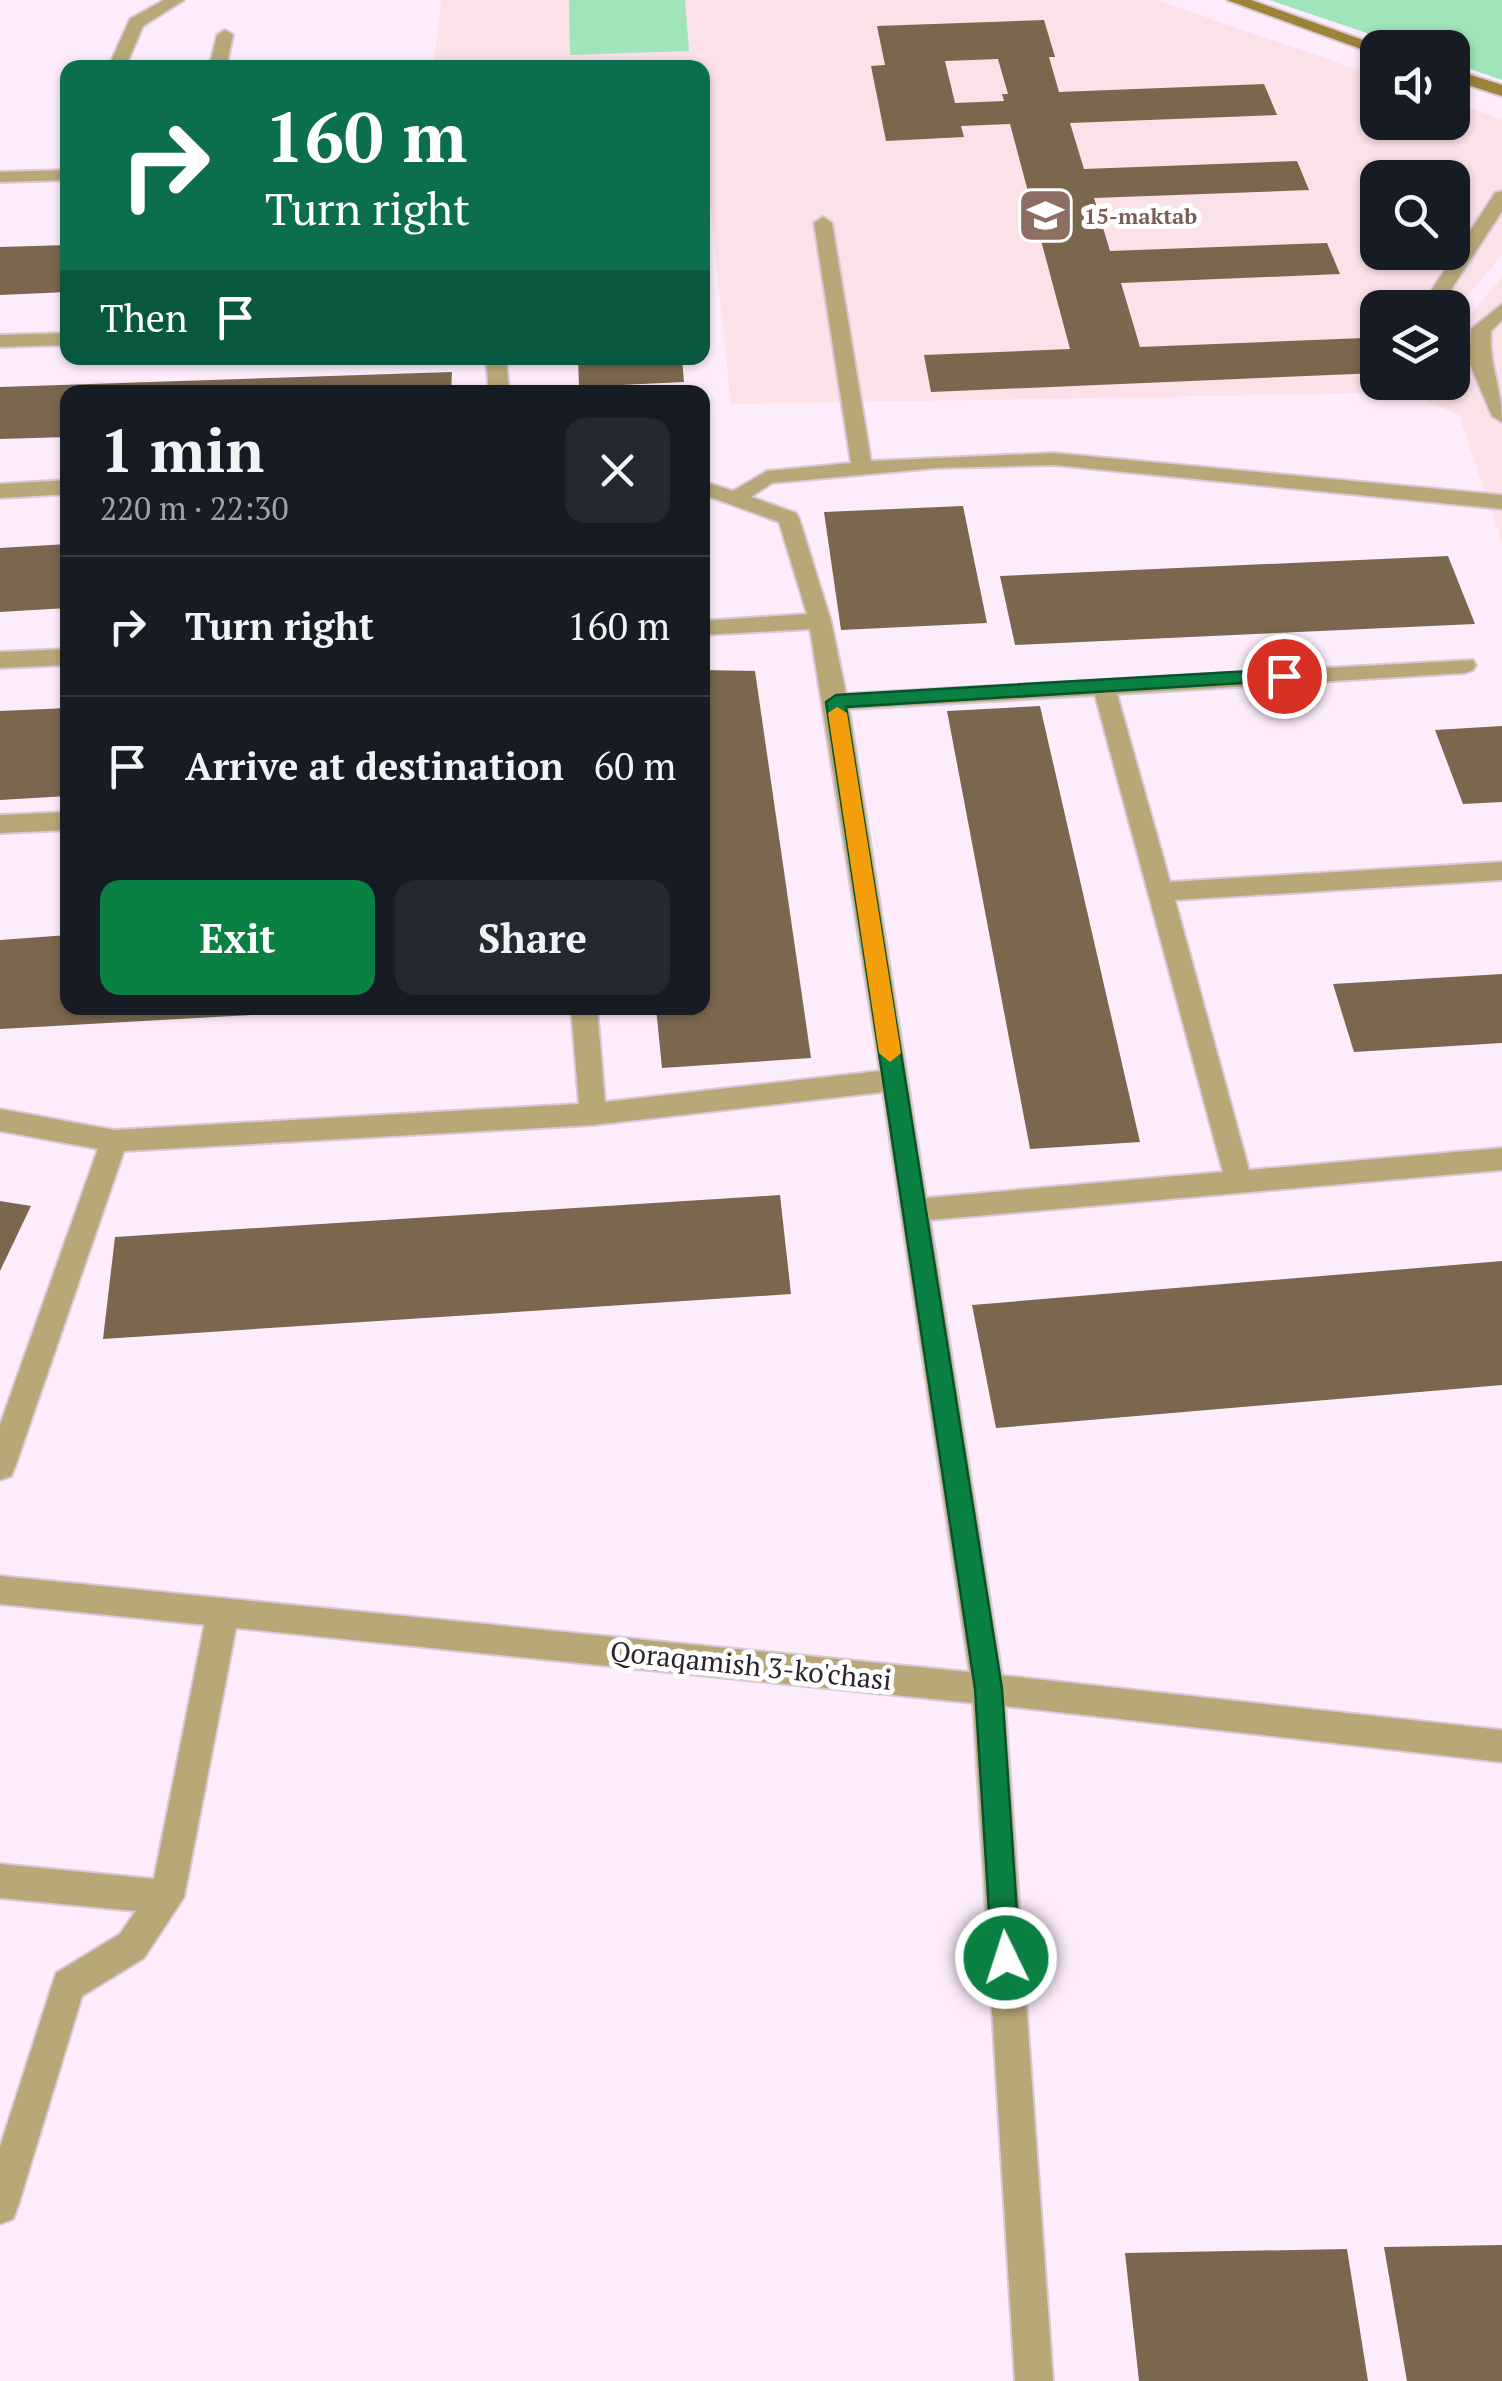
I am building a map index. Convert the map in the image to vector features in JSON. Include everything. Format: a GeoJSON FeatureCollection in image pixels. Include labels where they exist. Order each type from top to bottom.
{"type":"FeatureCollection","features":[{"type":"Feature","properties":{"kind":"main road"},"geometry":{"type":"LineString","coordinates":[[1235,0],[1360,43]]}},
{"type":"Feature","properties":{"kind":"main road"},"geometry":{"type":"LineString","coordinates":[[1470,80],[1502,92]]}},
{"type":"Feature","properties":{"kind":"street"},"geometry":{"type":"LineString","coordinates":[[120,60],[136,23],[176,0]]}},
{"type":"Feature","properties":{"kind":"street"},"geometry":{"type":"LineString","coordinates":[[219,60],[225,35]]}},
{"type":"Feature","properties":{"kind":"street"},"geometry":{"type":"LineString","coordinates":[[0,177],[60,175]]}},
{"type":"Feature","properties":{"kind":"street"},"geometry":{"type":"LineString","coordinates":[[1441,290],[1502,197]]}},
{"type":"Feature","properties":{"kind":"street"},"geometry":{"type":"LineString","coordinates":[[823,223],[862,468]]}},
{"type":"Feature","properties":{"kind":"street"},"geometry":{"type":"LineString","coordinates":[[1502,310],[1482,329],[1479,362],[1502,416]]}},
{"type":"Feature","properties":{"kind":"street"},"geometry":{"type":"LineString","coordinates":[[0,341],[60,339]]}},
{"type":"Feature","properties":{"kind":"street"},"geometry":{"type":"LineString","coordinates":[[735,499],[768,477],[936,462],[1054,459],[1502,502]]}},
{"type":"Feature","properties":{"kind":"street"},"geometry":{"type":"LineString","coordinates":[[0,491],[60,487]]}},
{"type":"Feature","properties":{"kind":"street"},"geometry":{"type":"LineString","coordinates":[[710,491],[788,518],[820,622],[836,702],[988,1689],[1034,2381]]}},
{"type":"Feature","properties":{"kind":"street"},"geometry":{"type":"LineString","coordinates":[[710,628],[820,622]]}},
{"type":"Feature","properties":{"kind":"street"},"geometry":{"type":"LineString","coordinates":[[0,660],[60,657]]}},
{"type":"Feature","properties":{"kind":"street"},"geometry":{"type":"LineString","coordinates":[[836,702],[1465,665]]}},
{"type":"Feature","properties":{"kind":"street"},"geometry":{"type":"LineString","coordinates":[[1104,686],[1240,1182]]}},
{"type":"Feature","properties":{"kind":"street"},"geometry":{"type":"LineString","coordinates":[[0,824],[60,821]]}},
{"type":"Feature","properties":{"kind":"street"},"geometry":{"type":"LineString","coordinates":[[1160,892],[1502,871]]}},
{"type":"Feature","properties":{"kind":"street"},"geometry":{"type":"LineString","coordinates":[[585,1015],[593,1114]]}},
{"type":"Feature","properties":{"kind":"street"},"geometry":{"type":"LineString","coordinates":[[0,1120],[114,1141],[593,1114],[894,1080]]}},
{"type":"Feature","properties":{"kind":"street"},"geometry":{"type":"LineString","coordinates":[[0,1467],[114,1141]]}},
{"type":"Feature","properties":{"kind":"street"},"geometry":{"type":"LineString","coordinates":[[914,1210],[1502,1159]]}},
{"type":"Feature","properties":{"kind":"street","name":"Qoraqamish 3-ko'chasi"},"geometry":{"type":"LineString","coordinates":[[0,1590],[988,1689],[1502,1746]]}},
{"type":"Feature","properties":{"kind":"street"},"geometry":{"type":"LineString","coordinates":[[0,2206],[68,1985],[132,1946],[167,1896],[222,1612]]}},
{"type":"Feature","properties":{"kind":"street"},"geometry":{"type":"LineString","coordinates":[[0,1882],[167,1896]]}},
{"type":"Feature","properties":{"kind":"shaded area","name":"15-maktab"},"geometry":{"type":"Polygon","coordinates":[[[442,0],[1156,0],[1360,70],[1360,140],[1470,140],[1470,108],[1502,119],[1502,255],[1470,293],[1360,290],[1360,393],[731,404],[710,202],[710,60],[434,60],[442,0]]]}},
{"type":"Feature","properties":{"kind":"shaded area"},"geometry":{"type":"Polygon","coordinates":[[[1502,277],[1502,543],[1459,415],[1423,400],[1470,400],[1470,316],[1502,277]]]}},
{"type":"Feature","properties":{"kind":"green space"},"geometry":{"type":"Polygon","coordinates":[[[569,0],[685,0],[689,51],[570,55],[569,0]]]}},
{"type":"Feature","properties":{"kind":"green space"},"geometry":{"type":"Polygon","coordinates":[[[1269,0],[1502,0],[1502,80],[1470,69],[1470,30],[1360,31],[1269,0]]]}},
{"type":"Feature","properties":{"kind":"building"},"geometry":{"type":"Polygon","coordinates":[[[1044,20],[1055,57],[1049,57],[1059,92],[1264,84],[1277,115],[1070,123],[1084,169],[1297,161],[1309,190],[1094,198],[1110,251],[1327,243],[1340,274],[1121,283],[1140,347],[1360,338],[1360,374],[931,392],[924,355],[1070,349],[1010,124],[961,126],[964,137],[886,141],[871,66],[885,65],[877,26],[1044,20]],[[998,59],[945,61],[955,103],[1004,101],[1002,94],[1008,94],[998,59]]]}},
{"type":"Feature","properties":{"kind":"building"},"geometry":{"type":"Polygon","coordinates":[[[60,245],[60,292],[0,295],[0,247],[60,245]]]}},
{"type":"Feature","properties":{"kind":"building"},"geometry":{"type":"Polygon","coordinates":[[[578,365],[683,365],[684,382],[579,385],[578,365]]]}},
{"type":"Feature","properties":{"kind":"building"},"geometry":{"type":"Polygon","coordinates":[[[452,372],[451,385],[60,385],[452,372]]]}},
{"type":"Feature","properties":{"kind":"building"},"geometry":{"type":"Polygon","coordinates":[[[60,385],[60,437],[0,439],[0,387],[60,385]]]}},
{"type":"Feature","properties":{"kind":"building"},"geometry":{"type":"Polygon","coordinates":[[[963,506],[987,623],[841,630],[824,512],[963,506]]]}},
{"type":"Feature","properties":{"kind":"building"},"geometry":{"type":"Polygon","coordinates":[[[60,544],[60,608],[0,612],[0,548],[60,544]]]}},
{"type":"Feature","properties":{"kind":"building"},"geometry":{"type":"Polygon","coordinates":[[[1448,556],[1475,624],[1015,645],[1000,576],[1448,556]]]}},
{"type":"Feature","properties":{"kind":"building"},"geometry":{"type":"Polygon","coordinates":[[[710,670],[755,671],[811,1058],[662,1068],[657,1015],[710,1015],[710,670]]]}},
{"type":"Feature","properties":{"kind":"building"},"geometry":{"type":"Polygon","coordinates":[[[1040,706],[1140,1142],[1030,1149],[947,711],[1040,706]]]}},
{"type":"Feature","properties":{"kind":"building"},"geometry":{"type":"Polygon","coordinates":[[[60,708],[60,796],[0,800],[0,711],[60,708]]]}},
{"type":"Feature","properties":{"kind":"building"},"geometry":{"type":"Polygon","coordinates":[[[1502,726],[1502,802],[1463,804],[1435,730],[1502,726]]]}},
{"type":"Feature","properties":{"kind":"building"},"geometry":{"type":"Polygon","coordinates":[[[60,936],[60,1015],[250,1015],[0,1029],[0,940],[60,936]]]}},
{"type":"Feature","properties":{"kind":"building"},"geometry":{"type":"Polygon","coordinates":[[[1502,974],[1502,1043],[1354,1052],[1333,984],[1502,974]]]}},
{"type":"Feature","properties":{"kind":"building"},"geometry":{"type":"Polygon","coordinates":[[[780,1195],[791,1294],[103,1339],[115,1237],[780,1195]]]}},
{"type":"Feature","properties":{"kind":"building"},"geometry":{"type":"Polygon","coordinates":[[[0,1201],[31,1206],[0,1271],[0,1201]]]}},
{"type":"Feature","properties":{"kind":"building"},"geometry":{"type":"Polygon","coordinates":[[[1502,1261],[1502,1385],[996,1428],[972,1305],[1502,1261]]]}},
{"type":"Feature","properties":{"kind":"building"},"geometry":{"type":"Polygon","coordinates":[[[1502,2245],[1502,2381],[1407,2381],[1384,2247],[1502,2245]]]}},
{"type":"Feature","properties":{"kind":"building"},"geometry":{"type":"Polygon","coordinates":[[[1347,2249],[1368,2381],[1139,2381],[1125,2253],[1347,2249]]]}},
{"type":"Feature","properties":{"kind":"slow traffic"},"geometry":{"type":"LineString","coordinates":[[837,713],[890,1053]]}},
{"type":"Feature","properties":{"kind":"place","name":"15-maktab"},"geometry":{"type":"Point","coordinates":[1045,215]}},
{"type":"Feature","properties":{"kind":"route"},"geometry":{"type":"LineString","coordinates":[[1006,1958],[988,1689],[836,702],[1284,676]]}}]}
